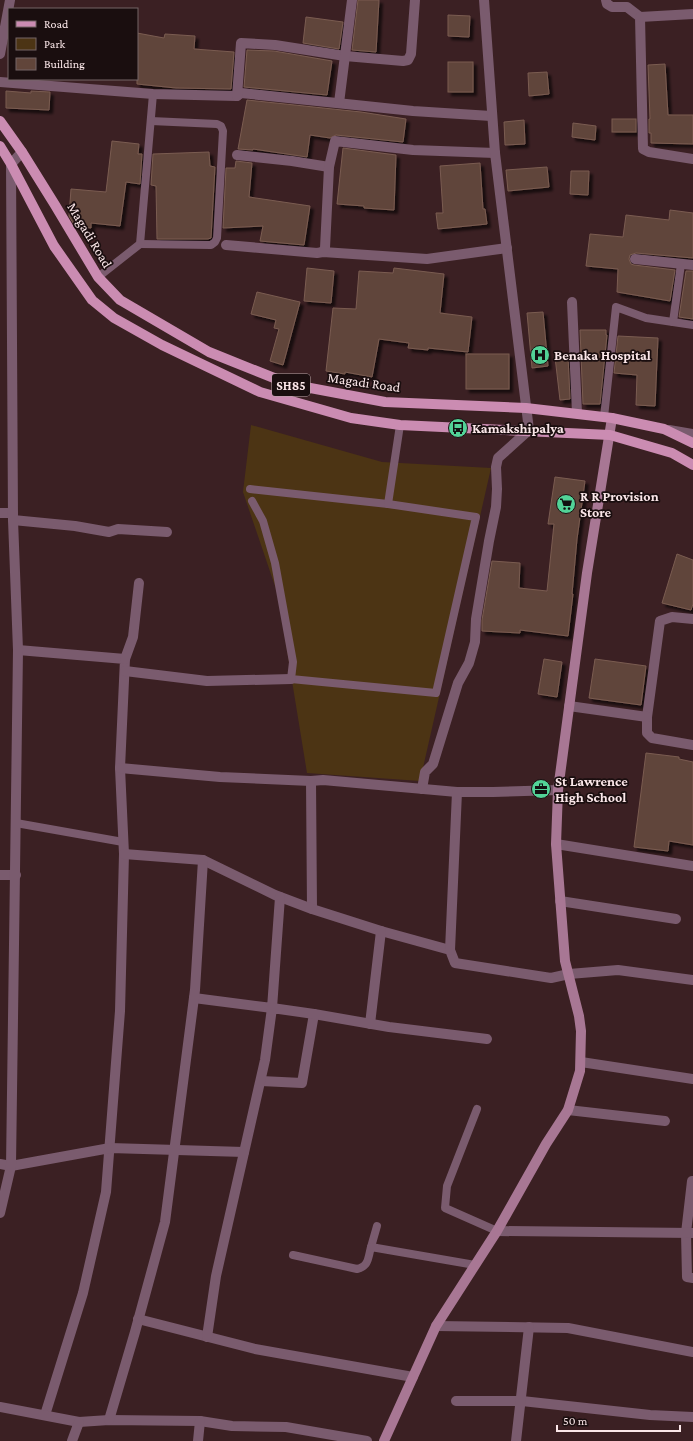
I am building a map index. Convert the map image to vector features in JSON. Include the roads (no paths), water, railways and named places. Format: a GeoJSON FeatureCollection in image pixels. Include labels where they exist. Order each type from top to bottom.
{"type":"FeatureCollection","features":[{"type":"Feature","properties":{"kind":"main road","name":"Magadi Road"},"geometry":{"type":"LineString","coordinates":[[0,121],[22,152],[98,277],[120,300],[209,352],[289,384],[385,402],[526,408],[608,417],[664,429],[693,442]]}},
{"type":"Feature","properties":{"kind":"main road","name":"SH85"},"geometry":{"type":"LineString","coordinates":[[0,146],[54,246],[92,300],[114,318],[162,345],[260,392],[351,418],[400,425],[610,435],[672,453],[693,465]]}},
{"type":"Feature","properties":{"kind":"street"},"geometry":{"type":"LineString","coordinates":[[339,103],[352,0]]}},
{"type":"Feature","properties":{"kind":"street"},"geometry":{"type":"LineString","coordinates":[[237,96],[242,43],[275,45],[345,56],[403,61],[408,60],[411,54],[415,0]]}},
{"type":"Feature","properties":{"kind":"street"},"geometry":{"type":"LineString","coordinates":[[422,789],[425,772],[434,764],[458,684],[468,663],[475,642],[476,619],[496,507],[498,489],[496,467],[498,458],[529,430],[491,116],[484,0]]}},
{"type":"Feature","properties":{"kind":"street"},"geometry":{"type":"LineString","coordinates":[[606,0],[607,4],[612,7],[627,7],[640,17],[693,14]]}},
{"type":"Feature","properties":{"kind":"street"},"geometry":{"type":"LineString","coordinates":[[640,17],[643,149],[649,152],[693,159]]}},
{"type":"Feature","properties":{"kind":"street"},"geometry":{"type":"LineString","coordinates":[[0,54],[7,25]]}},
{"type":"Feature","properties":{"kind":"street"},"geometry":{"type":"LineString","coordinates":[[0,82],[154,94],[237,96],[241,93],[413,111],[491,116]]}},
{"type":"Feature","properties":{"kind":"street"},"geometry":{"type":"LineString","coordinates":[[323,252],[325,248],[329,167],[335,141],[413,150],[495,152]]}},
{"type":"Feature","properties":{"kind":"street"},"geometry":{"type":"LineString","coordinates":[[0,1213],[10,1166],[16,875],[18,650],[13,517],[11,164],[22,152]]}},
{"type":"Feature","properties":{"kind":"street"},"geometry":{"type":"LineString","coordinates":[[237,155],[329,167]]}},
{"type":"Feature","properties":{"kind":"street"},"geometry":{"type":"LineString","coordinates":[[226,245],[317,253],[323,252],[427,259],[507,248]]}},
{"type":"Feature","properties":{"kind":"street"},"geometry":{"type":"LineString","coordinates":[[635,259],[693,265]]}},
{"type":"Feature","properties":{"kind":"street"},"geometry":{"type":"LineString","coordinates":[[572,302],[577,413]]}},
{"type":"Feature","properties":{"kind":"street"},"geometry":{"type":"LineString","coordinates":[[384,1441],[436,1326],[497,1231],[546,1144],[568,1110],[580,1071],[581,1031],[579,1016],[569,974],[564,961],[556,844],[558,790],[587,573],[610,435],[608,417]]}},
{"type":"Feature","properties":{"kind":"street"},"geometry":{"type":"LineString","coordinates":[[664,429],[693,434]]}},
{"type":"Feature","properties":{"kind":"street"},"geometry":{"type":"LineString","coordinates":[[0,513],[13,517],[109,532],[118,528],[167,532]]}},
{"type":"Feature","properties":{"kind":"street"},"geometry":{"type":"LineString","coordinates":[[45,1415],[83,1293],[106,1192],[120,1011],[124,854],[120,768],[125,659],[133,636],[139,583]]}},
{"type":"Feature","properties":{"kind":"street"},"geometry":{"type":"LineString","coordinates":[[693,620],[672,617],[660,621],[647,717],[647,733],[652,738],[693,745]]}},
{"type":"Feature","properties":{"kind":"street"},"geometry":{"type":"LineString","coordinates":[[18,650],[125,659]]}},
{"type":"Feature","properties":{"kind":"street"},"geometry":{"type":"LineString","coordinates":[[125,672],[207,681],[291,679]]}},
{"type":"Feature","properties":{"kind":"street"},"geometry":{"type":"LineString","coordinates":[[569,706],[647,717]]}},
{"type":"Feature","properties":{"kind":"street"},"geometry":{"type":"LineString","coordinates":[[120,768],[220,777],[311,781],[323,780],[457,792],[558,790]]}},
{"type":"Feature","properties":{"kind":"street"},"geometry":{"type":"LineString","coordinates":[[311,781],[312,909]]}},
{"type":"Feature","properties":{"kind":"street"},"geometry":{"type":"LineString","coordinates":[[457,792],[450,950],[455,963],[551,978],[569,974],[618,970],[693,980]]}},
{"type":"Feature","properties":{"kind":"street"},"geometry":{"type":"LineString","coordinates":[[556,844],[693,866]]}},
{"type":"Feature","properties":{"kind":"street"},"geometry":{"type":"LineString","coordinates":[[124,854],[203,860],[280,897],[312,909],[381,931],[450,950]]}},
{"type":"Feature","properties":{"kind":"street"},"geometry":{"type":"LineString","coordinates":[[109,1420],[165,1222],[194,998],[203,860]]}},
{"type":"Feature","properties":{"kind":"street"},"geometry":{"type":"LineString","coordinates":[[0,875],[16,875]]}},
{"type":"Feature","properties":{"kind":"street"},"geometry":{"type":"LineString","coordinates":[[207,1337],[216,1276],[265,1060],[272,1008],[280,897]]}},
{"type":"Feature","properties":{"kind":"street"},"geometry":{"type":"LineString","coordinates":[[560,901],[676,919]]}},
{"type":"Feature","properties":{"kind":"street"},"geometry":{"type":"LineString","coordinates":[[370,1024],[381,931]]}},
{"type":"Feature","properties":{"kind":"street"},"geometry":{"type":"LineString","coordinates":[[194,998],[314,1014],[370,1024],[487,1039]]}},
{"type":"Feature","properties":{"kind":"street"},"geometry":{"type":"LineString","coordinates":[[261,1081],[302,1083],[314,1014]]}},
{"type":"Feature","properties":{"kind":"street"},"geometry":{"type":"LineString","coordinates":[[581,1062],[693,1079]]}},
{"type":"Feature","properties":{"kind":"street"},"geometry":{"type":"LineString","coordinates":[[568,1110],[665,1121]]}},
{"type":"Feature","properties":{"kind":"street"},"geometry":{"type":"LineString","coordinates":[[0,1164],[10,1166],[110,1148],[244,1152]]}},
{"type":"Feature","properties":{"kind":"street"},"geometry":{"type":"LineString","coordinates":[[692,1181],[687,1277],[693,1278]]}},
{"type":"Feature","properties":{"kind":"street"},"geometry":{"type":"LineString","coordinates":[[497,1231],[690,1233]]}},
{"type":"Feature","properties":{"kind":"street"},"geometry":{"type":"LineString","coordinates":[[138,1319],[255,1349],[413,1377]]}},
{"type":"Feature","properties":{"kind":"street"},"geometry":{"type":"LineString","coordinates":[[436,1326],[568,1328],[693,1352]]}},
{"type":"Feature","properties":{"kind":"street"},"geometry":{"type":"LineString","coordinates":[[516,1441],[522,1401],[529,1327]]}},
{"type":"Feature","properties":{"kind":"street"},"geometry":{"type":"LineString","coordinates":[[456,1401],[522,1401],[650,1415],[693,1417]]}},
{"type":"Feature","properties":{"kind":"street"},"geometry":{"type":"LineString","coordinates":[[0,1407],[79,1422],[109,1420],[200,1421],[232,1426],[286,1427],[367,1441]]}},
{"type":"Feature","properties":{"kind":"street"},"geometry":{"type":"LineString","coordinates":[[198,1441],[200,1421]]}},
{"type":"Feature","properties":{"kind":"street"},"geometry":{"type":"LineString","coordinates":[[72,1441],[79,1422]]}},
{"type":"Feature","properties":{"kind":"lane"},"geometry":{"type":"LineString","coordinates":[[140,244],[154,94]]}},
{"type":"Feature","properties":{"kind":"lane"},"geometry":{"type":"LineString","coordinates":[[98,277],[140,244],[211,245],[216,242],[223,131],[221,126],[217,124],[151,121]]}},
{"type":"Feature","properties":{"kind":"lane"},"geometry":{"type":"LineString","coordinates":[[673,322],[681,264]]}},
{"type":"Feature","properties":{"kind":"lane"},"geometry":{"type":"LineString","coordinates":[[608,417],[616,307],[646,318],[693,325]]}},
{"type":"Feature","properties":{"kind":"lane"},"geometry":{"type":"LineString","coordinates":[[388,504],[400,425]]}},
{"type":"Feature","properties":{"kind":"lane"},"geometry":{"type":"LineString","coordinates":[[250,489],[388,504],[476,517],[436,693],[291,679],[293,662],[275,563],[263,521],[252,502]]}},
{"type":"Feature","properties":{"kind":"lane"},"geometry":{"type":"LineString","coordinates":[[16,823],[123,842]]}},
{"type":"Feature","properties":{"kind":"lane"},"geometry":{"type":"LineString","coordinates":[[477,1109],[446,1186],[445,1208],[497,1231]]}},
{"type":"Feature","properties":{"kind":"lane"},"geometry":{"type":"LineString","coordinates":[[293,1255],[357,1270],[366,1265],[376,1226]]}},
{"type":"Feature","properties":{"kind":"lane"},"geometry":{"type":"LineString","coordinates":[[371,1247],[475,1265]]}},
{"type":"Feature","properties":{"kind":"place","name":"Benaka Hospital"},"geometry":{"type":"Point","coordinates":[540,355]}},
{"type":"Feature","properties":{"kind":"place","name":"Kamakshipalya"},"geometry":{"type":"Point","coordinates":[458,428]}},
{"type":"Feature","properties":{"kind":"place","name":"R R Provision Store"},"geometry":{"type":"Point","coordinates":[566,504]}},
{"type":"Feature","properties":{"kind":"place","name":"St Lawrence High School"},"geometry":{"type":"Point","coordinates":[541,789]}}]}
